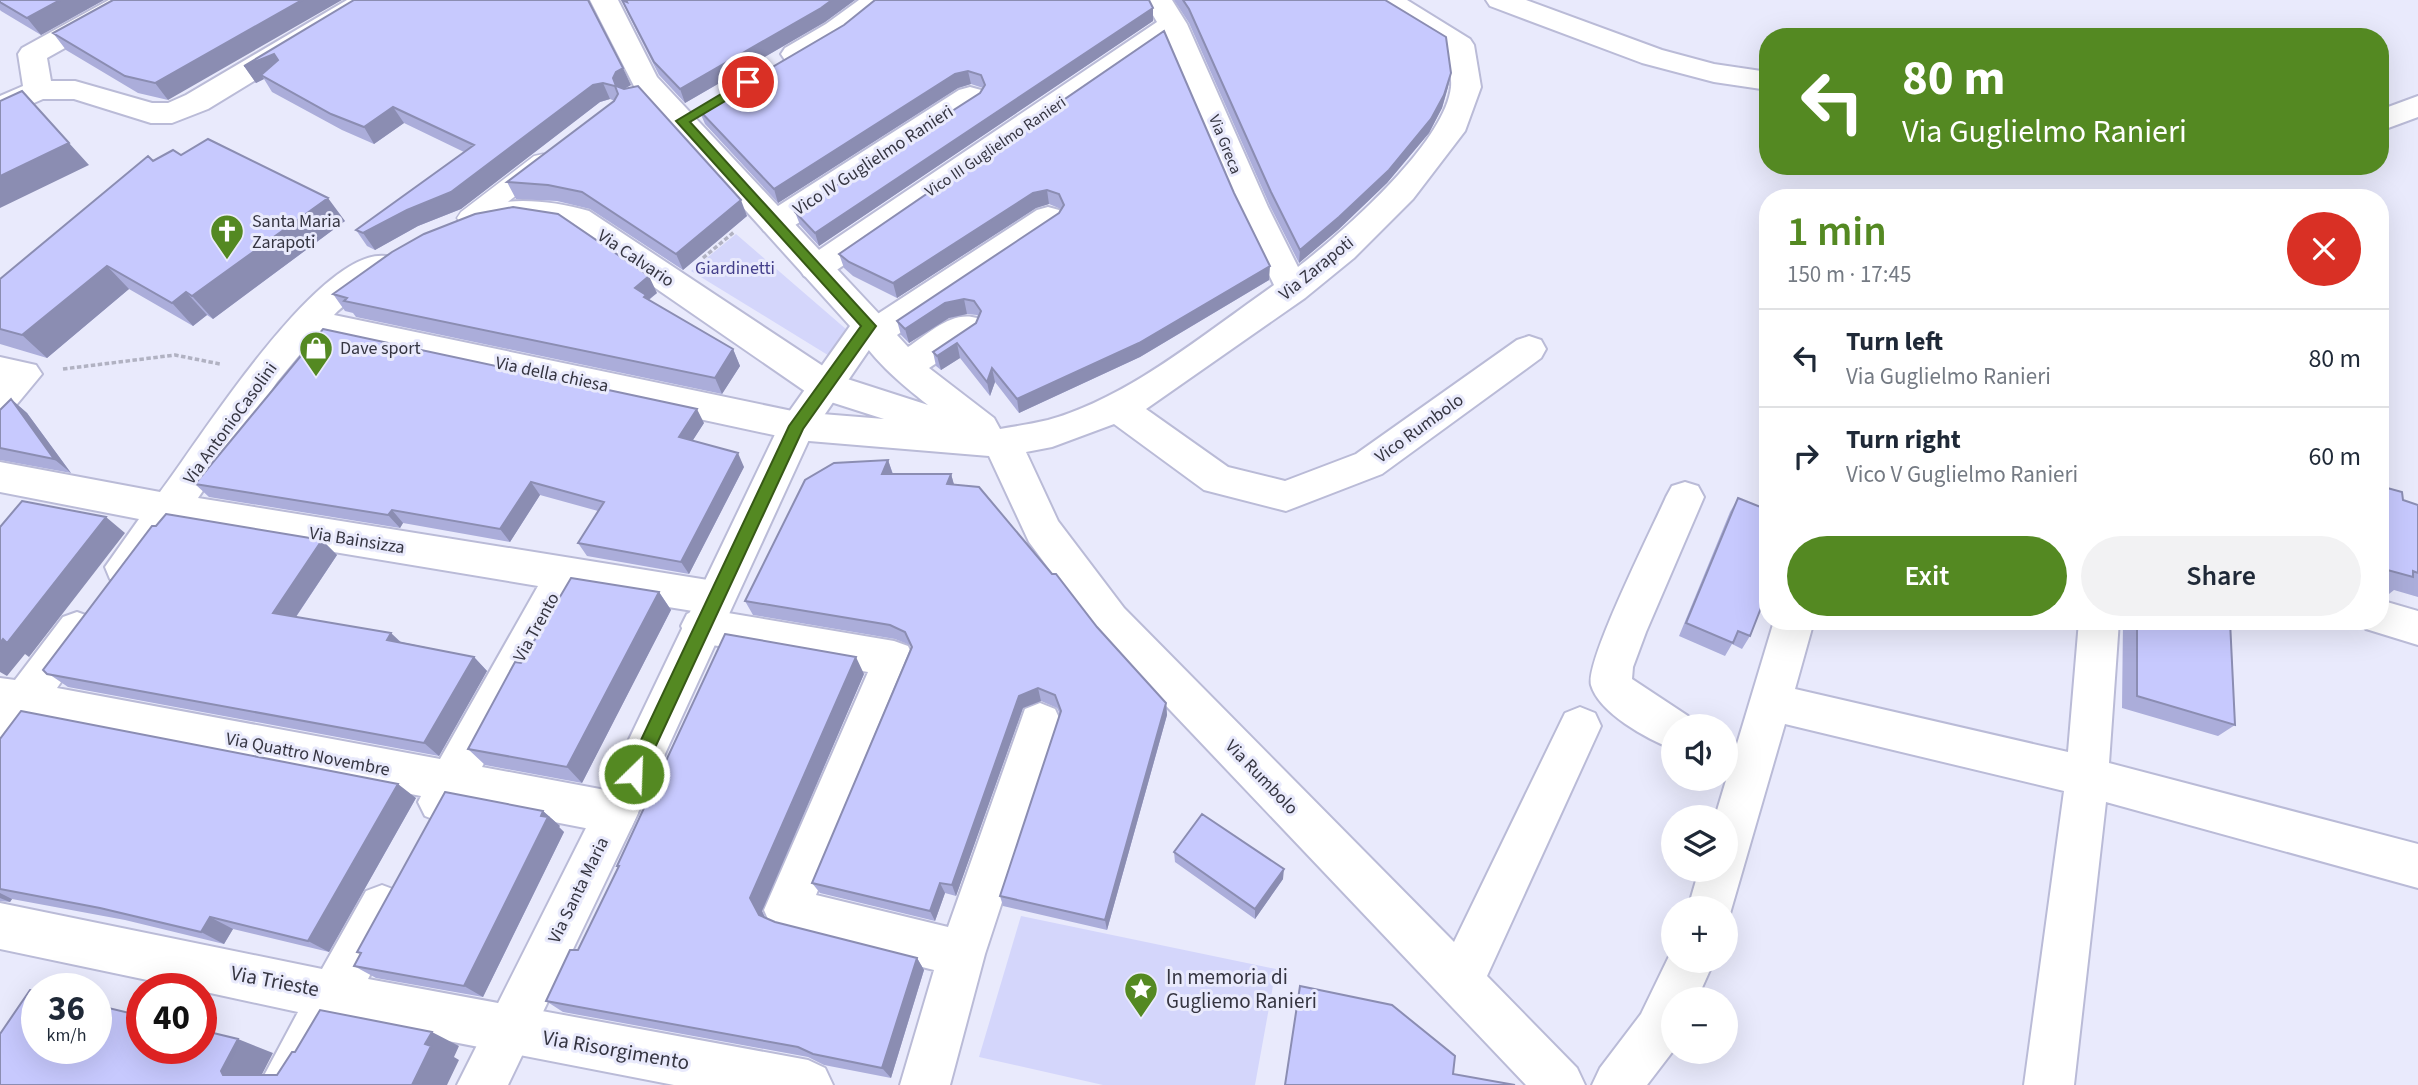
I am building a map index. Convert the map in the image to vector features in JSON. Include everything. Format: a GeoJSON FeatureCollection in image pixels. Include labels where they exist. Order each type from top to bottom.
{"type":"FeatureCollection","features":[{"type":"Feature","properties":{"kind":"street"},"geometry":{"type":"LineString","coordinates":[[38,90],[32,54],[130,0]]}},
{"type":"Feature","properties":{"kind":"street"},"geometry":{"type":"LineString","coordinates":[[0,108],[38,90],[75,90],[151,113],[172,113],[197,102],[367,0]]}},
{"type":"Feature","properties":{"kind":"street"},"geometry":{"type":"LineString","coordinates":[[777,65],[836,30],[877,0]]}},
{"type":"Feature","properties":{"kind":"street","name":"Via Zarapoti"},"geometry":{"type":"LineString","coordinates":[[1000,443],[1052,433],[1143,394],[1293,289],[1342,250],[1402,191],[1450,131],[1466,87],[1460,45],[1388,0]]}},
{"type":"Feature","properties":{"kind":"street"},"geometry":{"type":"LineString","coordinates":[[1500,0],[1652,57],[1714,73],[1759,80]]}},
{"type":"Feature","properties":{"kind":"street","name":"Via Rumbolo"},"geometry":{"type":"LineString","coordinates":[[611,2],[645,81],[643,91],[694,114],[775,223],[904,367],[1000,443],[1009,456],[1043,531],[1110,620],[1560,1085]]}},
{"type":"Feature","properties":{"kind":"street","name":"Via Greca"},"geometry":{"type":"LineString","coordinates":[[1165,12],[1252,207],[1293,289]]}},
{"type":"Feature","properties":{"kind":"street","name":"Vico III Guglielmo Ranieri"},"geometry":{"type":"LineString","coordinates":[[816,268],[1165,12]]}},
{"type":"Feature","properties":{"kind":"street","name":"Vico IV Guglielmo Ranieri"},"geometry":{"type":"LineString","coordinates":[[775,223],[970,97]]}},
{"type":"Feature","properties":{"kind":"street"},"geometry":{"type":"LineString","coordinates":[[2389,117],[2418,106]]}},
{"type":"Feature","properties":{"kind":"street"},"geometry":{"type":"LineString","coordinates":[[470,218],[568,143]]}},
{"type":"Feature","properties":{"kind":"street","name":"Via Calvario"},"geometry":{"type":"LineString","coordinates":[[436,231],[470,218],[516,211],[550,210],[578,219],[825,386]]}},
{"type":"Feature","properties":{"kind":"street"},"geometry":{"type":"LineString","coordinates":[[872,329],[1048,218]]}},
{"type":"Feature","properties":{"kind":"street","name":"Via AntonioCasolini"},"geometry":{"type":"LineString","coordinates":[[8,709],[168,509],[265,373],[307,322],[332,295],[402,250]]}},
{"type":"Feature","properties":{"kind":"street","name":"Via della chiesa"},"geometry":{"type":"LineString","coordinates":[[307,322],[797,426]]}},
{"type":"Feature","properties":{"kind":"street"},"geometry":{"type":"LineString","coordinates":[[904,367],[965,327]]}},
{"type":"Feature","properties":{"kind":"street","name":"Via Santa Maria"},"geometry":{"type":"LineString","coordinates":[[482,1085],[616,813],[797,426],[825,386],[872,329]]}},
{"type":"Feature","properties":{"kind":"street","name":"Vico Rumbolo"},"geometry":{"type":"LineString","coordinates":[[1117,407],[1217,479],[1286,496],[1369,464],[1529,349]]}},
{"type":"Feature","properties":{"kind":"street"},"geometry":{"type":"LineString","coordinates":[[825,386],[1000,443]]}},
{"type":"Feature","properties":{"kind":"street"},"geometry":{"type":"LineString","coordinates":[[797,426],[1000,443]]}},
{"type":"Feature","properties":{"kind":"street","name":"Via Bainsizza"},"geometry":{"type":"LineString","coordinates":[[0,477],[168,509],[565,573],[894,659],[787,910],[962,954]]}},
{"type":"Feature","properties":{"kind":"street"},"geometry":{"type":"LineString","coordinates":[[1661,722],[1621,697],[1611,683],[1613,667],[1626,632],[1685,497]]}},
{"type":"Feature","properties":{"kind":"street","name":"Via Trento"},"geometry":{"type":"LineString","coordinates":[[284,1085],[565,573]]}},
{"type":"Feature","properties":{"kind":"street"},"geometry":{"type":"LineString","coordinates":[[2389,620],[2418,628]]}},
{"type":"Feature","properties":{"kind":"street"},"geometry":{"type":"LineString","coordinates":[[1738,766],[1772,702],[1792,630]]}},
{"type":"Feature","properties":{"kind":"street"},"geometry":{"type":"LineString","coordinates":[[2049,1085],[2087,777],[2098,630]]}},
{"type":"Feature","properties":{"kind":"street"},"geometry":{"type":"LineString","coordinates":[[1772,702],[2087,777],[2418,866]]}},
{"type":"Feature","properties":{"kind":"street","name":"Via Quattro Novembre"},"geometry":{"type":"LineString","coordinates":[[8,709],[451,781],[616,813]]}},
{"type":"Feature","properties":{"kind":"street"},"geometry":{"type":"LineString","coordinates":[[925,1085],[962,954],[1040,722]]}},
{"type":"Feature","properties":{"kind":"street"},"geometry":{"type":"LineString","coordinates":[[1460,981],[1580,726]]}},
{"type":"Feature","properties":{"kind":"street","name":"Via Trieste"},"geometry":{"type":"LineString","coordinates":[[0,926],[508,1031]]}},
{"type":"Feature","properties":{"kind":"street"},"geometry":{"type":"LineString","coordinates":[[1617,1085],[1658,1031],[1685,973]]}},
{"type":"Feature","properties":{"kind":"street","name":"Via Risorgimento"},"geometry":{"type":"LineString","coordinates":[[508,1031],[807,1085]]}},
{"type":"Feature","properties":{"kind":"path"},"geometry":{"type":"LineString","coordinates":[[674,284],[738,228]]}},
{"type":"Feature","properties":{"kind":"path"},"geometry":{"type":"LineString","coordinates":[[8,381],[175,355],[231,366]]}},
{"type":"Feature","properties":{"kind":"green space","name":"Giardinetti"},"geometry":{"type":"Polygon","coordinates":[[[736,234],[854,336],[831,357],[691,271],[736,234]]]}},
{"type":"Feature","properties":{"kind":"green space"},"geometry":{"type":"Polygon","coordinates":[[[1021,916],[1276,969],[1255,1085],[1103,1085],[979,1057],[1021,916]]]}},
{"type":"Feature","properties":{"kind":"building"},"geometry":{"type":"Polygon","coordinates":[[[0,0],[60,0],[27,18],[0,0]]]}},
{"type":"Feature","properties":{"kind":"building"},"geometry":{"type":"Polygon","coordinates":[[[113,0],[302,0],[155,83],[125,76],[53,33],[113,0]]]}},
{"type":"Feature","properties":{"kind":"building"},"geometry":{"type":"Polygon","coordinates":[[[354,0],[588,0],[623,68],[616,72],[613,78],[616,86],[624,89],[638,86],[741,200],[676,254],[582,192],[548,185],[507,182],[614,101],[618,94],[615,86],[603,83],[593,85],[451,192],[407,210],[363,233],[356,230],[474,145],[393,107],[364,127],[331,114],[261,75],[278,60],[274,54],[244,66],[354,0]]]}},
{"type":"Feature","properties":{"kind":"building"},"geometry":{"type":"Polygon","coordinates":[[[622,0],[832,0],[680,89],[654,62],[622,0]]]}},
{"type":"Feature","properties":{"kind":"building"},"geometry":{"type":"Polygon","coordinates":[[[875,0],[1149,0],[1153,8],[815,233],[795,212],[980,93],[985,85],[981,75],[968,71],[955,74],[774,189],[699,110],[844,25],[875,0]]]}},
{"type":"Feature","properties":{"kind":"building"},"geometry":{"type":"Polygon","coordinates":[[[1183,0],[1385,0],[1446,37],[1451,73],[1444,95],[1431,119],[1389,170],[1300,250],[1183,0]]]}},
{"type":"Feature","properties":{"kind":"building"},"geometry":{"type":"Polygon","coordinates":[[[1164,31],[1234,193],[1270,266],[1139,343],[1017,399],[992,368],[987,382],[957,343],[937,356],[933,352],[976,323],[981,311],[974,301],[964,299],[945,303],[905,329],[897,321],[1059,213],[1064,205],[1059,194],[1047,190],[1033,193],[893,283],[849,262],[839,254],[1164,31]]]}},
{"type":"Feature","properties":{"kind":"building"},"geometry":{"type":"Polygon","coordinates":[[[22,91],[69,143],[0,176],[0,101],[22,91]]]}},
{"type":"Feature","properties":{"kind":"building"},"geometry":{"type":"Polygon","coordinates":[[[208,139],[328,198],[192,296],[186,292],[172,303],[107,266],[22,335],[0,329],[0,279],[148,156],[153,161],[173,150],[181,155],[208,139]]]}},
{"type":"Feature","properties":{"kind":"building"},"geometry":{"type":"Polygon","coordinates":[[[513,207],[558,214],[649,276],[635,288],[646,295],[644,297],[733,349],[715,378],[344,301],[347,298],[333,294],[392,252],[424,234],[475,214],[513,207]]]}},
{"type":"Feature","properties":{"kind":"building"},"geometry":{"type":"Polygon","coordinates":[[[323,329],[697,409],[679,437],[738,453],[681,562],[578,543],[604,502],[531,482],[500,529],[392,510],[388,515],[195,484],[323,329]]]}},
{"type":"Feature","properties":{"kind":"building"},"geometry":{"type":"Polygon","coordinates":[[[11,399],[54,459],[0,448],[0,410],[11,399]]]}},
{"type":"Feature","properties":{"kind":"building"},"geometry":{"type":"Polygon","coordinates":[[[888,460],[882,474],[951,474],[947,484],[979,487],[1052,574],[1056,574],[1097,627],[1166,703],[1105,920],[1000,896],[1061,711],[1055,695],[1038,688],[1019,696],[952,885],[940,883],[930,911],[812,883],[912,647],[905,632],[890,625],[745,601],[805,480],[834,463],[888,460]]]}},
{"type":"Feature","properties":{"kind":"building"},"geometry":{"type":"Polygon","coordinates":[[[2389,488],[2402,492],[2403,500],[2418,505],[2418,573],[2413,571],[2413,577],[2389,570],[2389,488]]]}},
{"type":"Feature","properties":{"kind":"building"},"geometry":{"type":"Polygon","coordinates":[[[1738,498],[1759,506],[1759,613],[1750,636],[1738,631],[1733,643],[1686,623],[1738,498]]]}},
{"type":"Feature","properties":{"kind":"building"},"geometry":{"type":"Polygon","coordinates":[[[22,501],[106,517],[7,643],[3,639],[0,643],[0,527],[22,501]]]}},
{"type":"Feature","properties":{"kind":"building"},"geometry":{"type":"Polygon","coordinates":[[[166,514],[322,540],[273,613],[391,633],[387,640],[474,657],[424,743],[47,674],[43,670],[152,526],[156,526],[166,514]]]}},
{"type":"Feature","properties":{"kind":"building"},"geometry":{"type":"Polygon","coordinates":[[[571,578],[659,592],[567,767],[468,749],[515,662],[521,663],[571,578]]]}},
{"type":"Feature","properties":{"kind":"building"},"geometry":{"type":"Polygon","coordinates":[[[2137,630],[2230,630],[2235,725],[2137,696],[2137,630]]]}},
{"type":"Feature","properties":{"kind":"building"},"geometry":{"type":"Polygon","coordinates":[[[725,634],[856,657],[750,898],[759,915],[775,922],[917,958],[882,1068],[813,1054],[798,1047],[546,1001],[570,950],[578,950],[619,866],[725,634]]]}},
{"type":"Feature","properties":{"kind":"building"},"geometry":{"type":"Polygon","coordinates":[[[21,711],[398,784],[308,941],[210,917],[201,932],[100,908],[0,889],[0,739],[21,711]]]}},
{"type":"Feature","properties":{"kind":"building"},"geometry":{"type":"Polygon","coordinates":[[[445,792],[543,811],[541,816],[548,817],[464,986],[354,966],[361,953],[357,952],[445,792]]]}},
{"type":"Feature","properties":{"kind":"building"},"geometry":{"type":"Polygon","coordinates":[[[1202,814],[1284,869],[1255,909],[1174,852],[1202,814]]]}},
{"type":"Feature","properties":{"kind":"building"},"geometry":{"type":"Polygon","coordinates":[[[1300,986],[1392,1005],[1455,1056],[1453,1074],[1515,1085],[1285,1085],[1300,986]]]}},
{"type":"Feature","properties":{"kind":"building"},"geometry":{"type":"Polygon","coordinates":[[[21,1003],[21,1064],[112,1064],[112,1009],[126,1012],[126,1064],[217,1064],[217,1034],[238,1039],[221,1071],[223,1075],[277,1075],[292,1052],[295,1052],[320,1010],[432,1032],[425,1044],[431,1046],[412,1085],[0,1085],[0,1034],[21,1003]]]}},
{"type":"Feature","properties":{"kind":"place","name":"Santa Maria Zarapoti"},"geometry":{"type":"Point","coordinates":[227,261]}},
{"type":"Feature","properties":{"kind":"place","name":"Dave sport"},"geometry":{"type":"Point","coordinates":[316,378]}},
{"type":"Feature","properties":{"kind":"place","name":"In memoria di Gugliemo Ranieri"},"geometry":{"type":"Point","coordinates":[1141,1019]}},
{"type":"Feature","properties":{"kind":"route"},"geometry":{"type":"LineString","coordinates":[[634,774],[714,598],[797,426],[869,326],[682,121],[748,82]]}}]}
